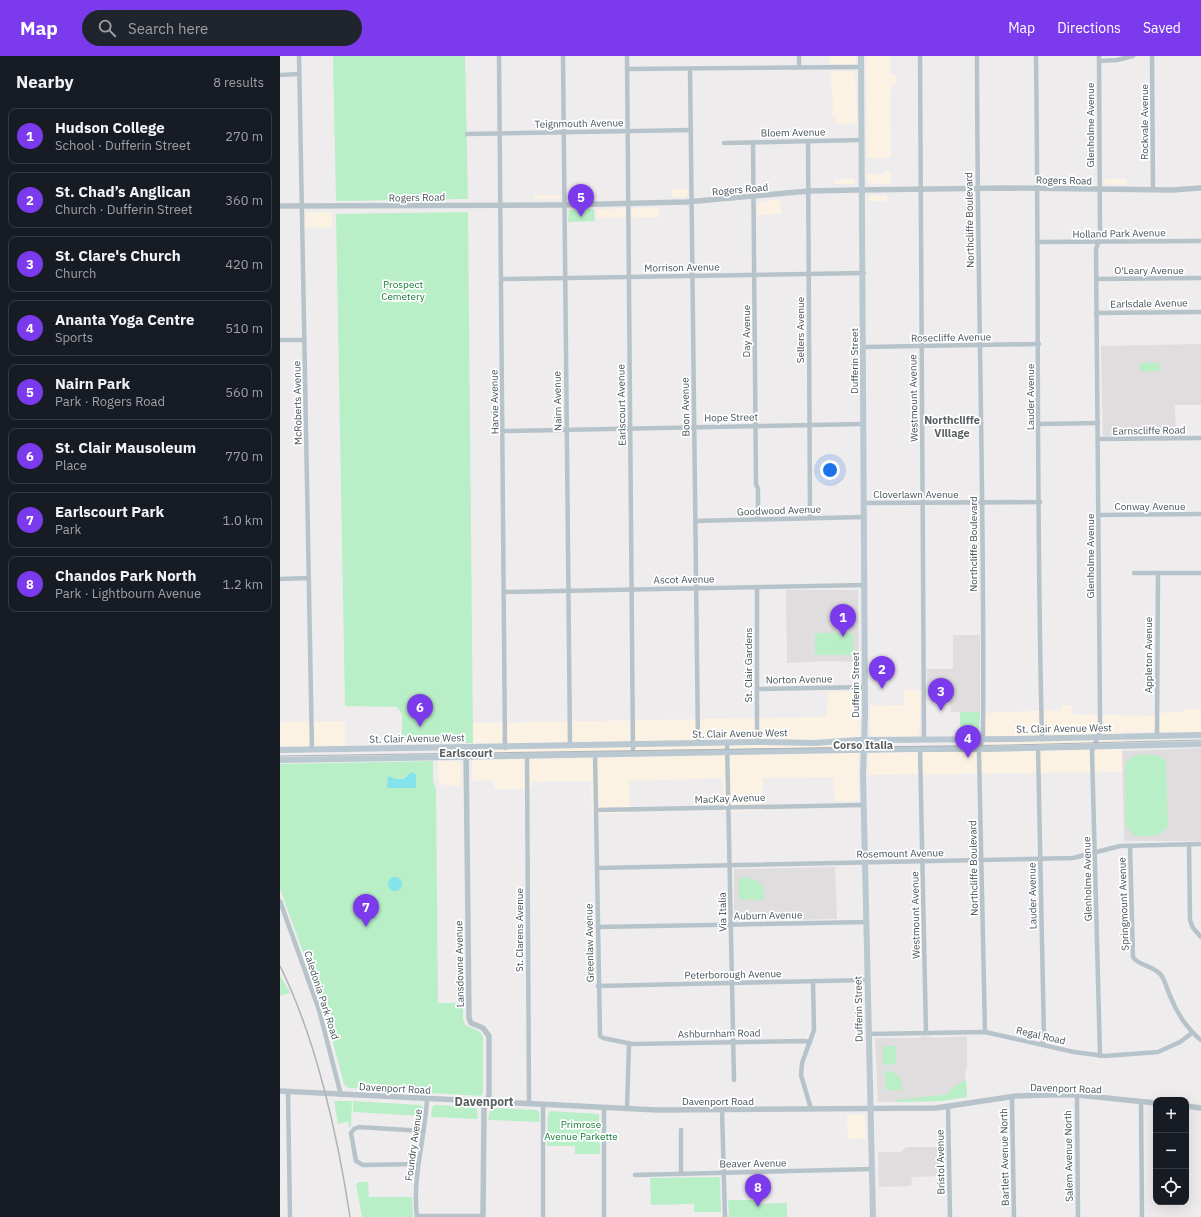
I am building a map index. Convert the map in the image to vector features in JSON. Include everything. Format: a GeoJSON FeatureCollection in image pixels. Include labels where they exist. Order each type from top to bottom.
{"type":"FeatureCollection","features":[{"type":"Feature","properties":{"kind":"main road","name":"Dufferin Street"},"geometry":{"type":"LineString","coordinates":[[861,56],[864,273],[864,804],[874,1217]]}},
{"type":"Feature","properties":{"kind":"main road","name":"St. Clair Avenue West"},"geometry":{"type":"LineString","coordinates":[[280,750],[466,747],[505,748],[757,742],[815,743],[865,740],[1201,735]]}},
{"type":"Feature","properties":{"kind":"main road","name":"St. Clair Avenue West"},"geometry":{"type":"LineString","coordinates":[[280,760],[1201,744]]}},
{"type":"Feature","properties":{"kind":"street","name":"McRoberts Avenue"},"geometry":{"type":"LineString","coordinates":[[299,56],[312,750]]}},
{"type":"Feature","properties":{"kind":"street","name":"Harvie Avenue"},"geometry":{"type":"LineString","coordinates":[[499,56],[505,592],[505,748]]}},
{"type":"Feature","properties":{"kind":"street","name":"Nairn Avenue"},"geometry":{"type":"LineString","coordinates":[[563,56],[570,746]]}},
{"type":"Feature","properties":{"kind":"street","name":"Earlscourt Avenue"},"geometry":{"type":"LineString","coordinates":[[627,56],[633,754]]}},
{"type":"Feature","properties":{"kind":"street"},"geometry":{"type":"LineString","coordinates":[[799,56],[799,67]]}},
{"type":"Feature","properties":{"kind":"street","name":"Westmount Avenue"},"geometry":{"type":"LineString","coordinates":[[920,56],[924,740]]}},
{"type":"Feature","properties":{"kind":"street","name":"Northcliffe Boulevard"},"geometry":{"type":"LineString","coordinates":[[977,56],[982,502],[982,739],[980,749],[980,782],[985,1032]]}},
{"type":"Feature","properties":{"kind":"street","name":"Lauder Avenue"},"geometry":{"type":"LineString","coordinates":[[1036,56],[1038,189],[1036,237],[1039,344],[1042,738]]}},
{"type":"Feature","properties":{"kind":"street"},"geometry":{"type":"LineString","coordinates":[[1099,58],[1117,60],[1133,56]]}},
{"type":"Feature","properties":{"kind":"street","name":"Rockvale Avenue"},"geometry":{"type":"LineString","coordinates":[[1152,56],[1153,189]]}},
{"type":"Feature","properties":{"kind":"street","name":"Glenholme Avenue"},"geometry":{"type":"LineString","coordinates":[[1099,58],[1100,238],[1096,246],[1096,313],[1100,732],[1093,746],[1100,1056]]}},
{"type":"Feature","properties":{"kind":"street"},"geometry":{"type":"LineString","coordinates":[[627,69],[861,67]]}},
{"type":"Feature","properties":{"kind":"street","name":"Boon Avenue"},"geometry":{"type":"LineString","coordinates":[[690,69],[698,744]]}},
{"type":"Feature","properties":{"kind":"street"},"geometry":{"type":"LineString","coordinates":[[280,74],[299,74]]}},
{"type":"Feature","properties":{"kind":"street","name":"Teignmouth Avenue"},"geometry":{"type":"LineString","coordinates":[[467,134],[691,130]]}},
{"type":"Feature","properties":{"kind":"street","name":"Bloem Avenue"},"geometry":{"type":"LineString","coordinates":[[724,143],[862,140]]}},
{"type":"Feature","properties":{"kind":"street","name":"Sellers Avenue"},"geometry":{"type":"LineString","coordinates":[[808,141],[810,518]]}},
{"type":"Feature","properties":{"kind":"street","name":"Day Avenue"},"geometry":{"type":"LineString","coordinates":[[753,142],[758,519]]}},
{"type":"Feature","properties":{"kind":"street","name":"Rogers Road"},"geometry":{"type":"LineString","coordinates":[[280,206],[302,208],[692,202],[809,191],[978,189],[1178,190],[1201,188]]}},
{"type":"Feature","properties":{"kind":"street","name":"Holland Park Avenue"},"geometry":{"type":"LineString","coordinates":[[1037,242],[1201,242]]}},
{"type":"Feature","properties":{"kind":"street","name":"Morrison Avenue"},"geometry":{"type":"LineString","coordinates":[[502,279],[864,273]]}},
{"type":"Feature","properties":{"kind":"street","name":"O'Leary Avenue"},"geometry":{"type":"LineString","coordinates":[[1096,279],[1201,278]]}},
{"type":"Feature","properties":{"kind":"street","name":"Earlsdale Avenue"},"geometry":{"type":"LineString","coordinates":[[1096,313],[1201,312]]}},
{"type":"Feature","properties":{"kind":"street"},"geometry":{"type":"LineString","coordinates":[[280,340],[304,340]]}},
{"type":"Feature","properties":{"kind":"street","name":"Rosecliffe Avenue"},"geometry":{"type":"LineString","coordinates":[[864,347],[1039,344]]}},
{"type":"Feature","properties":{"kind":"street","name":"Hope Street"},"geometry":{"type":"LineString","coordinates":[[503,431],[863,424]]}},
{"type":"Feature","properties":{"kind":"street"},"geometry":{"type":"LineString","coordinates":[[1039,424],[1098,424]]}},
{"type":"Feature","properties":{"kind":"street","name":"Earnscliffe Road"},"geometry":{"type":"LineString","coordinates":[[1098,439],[1201,438]]}},
{"type":"Feature","properties":{"kind":"street","name":"Cloverlawn Avenue"},"geometry":{"type":"LineString","coordinates":[[864,503],[1040,502]]}},
{"type":"Feature","properties":{"kind":"street","name":"Conway Avenue"},"geometry":{"type":"LineString","coordinates":[[1099,515],[1201,514]]}},
{"type":"Feature","properties":{"kind":"street","name":"Goodwood Avenue"},"geometry":{"type":"LineString","coordinates":[[695,521],[864,517]]}},
{"type":"Feature","properties":{"kind":"street"},"geometry":{"type":"LineString","coordinates":[[1134,573],[1201,573]]}},
{"type":"Feature","properties":{"kind":"street","name":"Appleton Avenue"},"geometry":{"type":"LineString","coordinates":[[1157,736],[1158,574]]}},
{"type":"Feature","properties":{"kind":"street"},"geometry":{"type":"LineString","coordinates":[[280,579],[309,578]]}},
{"type":"Feature","properties":{"kind":"street","name":"Ascot Avenue"},"geometry":{"type":"LineString","coordinates":[[505,592],[864,585]]}},
{"type":"Feature","properties":{"kind":"street","name":"St. Clair Gardens"},"geometry":{"type":"LineString","coordinates":[[757,587],[757,742]]}},
{"type":"Feature","properties":{"kind":"street","name":"Norton Avenue"},"geometry":{"type":"LineString","coordinates":[[758,689],[865,688]]}},
{"type":"Feature","properties":{"kind":"street","name":"Via Italia"},"geometry":{"type":"LineString","coordinates":[[727,743],[734,1080]]}},
{"type":"Feature","properties":{"kind":"street","name":"Lansdowne Avenue"},"geometry":{"type":"LineString","coordinates":[[466,747],[469,1015],[471,1023],[483,1028],[489,1036],[490,1088],[484,1108],[483,1216]]}},
{"type":"Feature","properties":{"kind":"street","name":"Lauder Avenue"},"geometry":{"type":"LineString","coordinates":[[1038,747],[1044,1038],[1042,1044]]}},
{"type":"Feature","properties":{"kind":"street","name":"Westmount Avenue"},"geometry":{"type":"LineString","coordinates":[[920,749],[926,1033]]}},
{"type":"Feature","properties":{"kind":"street","name":"Greenlaw Avenue"},"geometry":{"type":"LineString","coordinates":[[595,754],[600,1036],[603,1038],[629,1043]]}},
{"type":"Feature","properties":{"kind":"street","name":"St. Clarens Avenue"},"geometry":{"type":"LineString","coordinates":[[527,756],[529,1104]]}},
{"type":"Feature","properties":{"kind":"street","name":"MacKay Avenue"},"geometry":{"type":"LineString","coordinates":[[596,810],[864,804]]}},
{"type":"Feature","properties":{"kind":"street"},"geometry":{"type":"LineString","coordinates":[[1189,844],[1190,920],[1192,928],[1201,937]]}},
{"type":"Feature","properties":{"kind":"street","name":"Rosemount Avenue"},"geometry":{"type":"LineString","coordinates":[[597,868],[1073,858],[1113,847],[1201,844]]}},
{"type":"Feature","properties":{"kind":"street","name":"Springmount Avenue"},"geometry":{"type":"LineString","coordinates":[[1130,846],[1133,957],[1135,960],[1151,967],[1160,975],[1177,1009],[1192,1032]]}},
{"type":"Feature","properties":{"kind":"street","name":"Caledonia Park Road"},"geometry":{"type":"LineString","coordinates":[[280,902],[319,1010],[341,1095]]}},
{"type":"Feature","properties":{"kind":"street","name":"Auburn Avenue"},"geometry":{"type":"LineString","coordinates":[[598,927],[867,922]]}},
{"type":"Feature","properties":{"kind":"street","name":"Peterborough Avenue"},"geometry":{"type":"LineString","coordinates":[[598,986],[868,980]]}},
{"type":"Feature","properties":{"kind":"street"},"geometry":{"type":"LineString","coordinates":[[811,1109],[801,1074],[802,1063],[814,1030],[813,982]]}},
{"type":"Feature","properties":{"kind":"street","name":"Regal Road"},"geometry":{"type":"LineString","coordinates":[[869,1034],[985,1032],[1100,1056],[1150,1054],[1166,1049],[1192,1032]]}},
{"type":"Feature","properties":{"kind":"street"},"geometry":{"type":"LineString","coordinates":[[1192,1032],[1201,1040]]}},
{"type":"Feature","properties":{"kind":"street","name":"Ashburnham Road"},"geometry":{"type":"LineString","coordinates":[[629,1043],[810,1042]]}},
{"type":"Feature","properties":{"kind":"street"},"geometry":{"type":"LineString","coordinates":[[627,1109],[629,1043]]}},
{"type":"Feature","properties":{"kind":"street","name":"Davenport Road"},"geometry":{"type":"LineString","coordinates":[[280,1091],[627,1109],[722,1110],[948,1106],[1012,1097],[1077,1096],[1153,1103]]}},
{"type":"Feature","properties":{"kind":"street"},"geometry":{"type":"LineString","coordinates":[[288,1092],[290,1217]]}},
{"type":"Feature","properties":{"kind":"street","name":"Salem Avenue North"},"geometry":{"type":"LineString","coordinates":[[1077,1096],[1078,1217]]}},
{"type":"Feature","properties":{"kind":"street","name":"Bartlett Avenue North"},"geometry":{"type":"LineString","coordinates":[[1012,1097],[1014,1217]]}},
{"type":"Feature","properties":{"kind":"street","name":"Foundry Avenue"},"geometry":{"type":"LineString","coordinates":[[417,1216],[418,1164],[424,1130],[427,1099]]}},
{"type":"Feature","properties":{"kind":"street"},"geometry":{"type":"LineString","coordinates":[[1141,1102],[1142,1217]]}},
{"type":"Feature","properties":{"kind":"street"},"geometry":{"type":"LineString","coordinates":[[543,1105],[543,1217]]}},
{"type":"Feature","properties":{"kind":"street","name":"Bristol Avenue"},"geometry":{"type":"LineString","coordinates":[[948,1106],[950,1217]]}},
{"type":"Feature","properties":{"kind":"street"},"geometry":{"type":"LineString","coordinates":[[1189,1106],[1201,1108]]}},
{"type":"Feature","properties":{"kind":"street"},"geometry":{"type":"LineString","coordinates":[[604,1108],[604,1217]]}},
{"type":"Feature","properties":{"kind":"street"},"geometry":{"type":"LineString","coordinates":[[722,1110],[725,1217]]}},
{"type":"Feature","properties":{"kind":"street"},"geometry":{"type":"LineString","coordinates":[[418,1164],[363,1165],[356,1161],[351,1133],[354,1129],[359,1127],[424,1130]]}},
{"type":"Feature","properties":{"kind":"street"},"geometry":{"type":"LineString","coordinates":[[681,1130],[681,1174]]}},
{"type":"Feature","properties":{"kind":"street","name":"Beaver Avenue"},"geometry":{"type":"LineString","coordinates":[[635,1175],[872,1170]]}},
{"type":"Feature","properties":{"kind":"street"},"geometry":{"type":"LineString","coordinates":[[417,1216],[483,1216]]}},
{"type":"Feature","properties":{"kind":"shaded area"},"geometry":{"type":"Polygon","coordinates":[[[830,56],[856,56],[856,62],[854,64],[830,64],[830,56]]]}},
{"type":"Feature","properties":{"kind":"shaded area"},"geometry":{"type":"Polygon","coordinates":[[[866,56],[890,56],[890,74],[896,75],[896,84],[892,85],[892,91],[890,92],[891,158],[867,158],[866,56]]]}},
{"type":"Feature","properties":{"kind":"shaded area"},"geometry":{"type":"Polygon","coordinates":[[[830,71],[852,71],[855,73],[857,123],[836,124],[835,116],[832,115],[833,104],[830,71]]]}},
{"type":"Feature","properties":{"kind":"shaded area"},"geometry":{"type":"Polygon","coordinates":[[[886,171],[891,171],[891,184],[868,183],[867,174],[886,174],[886,171]]]}},
{"type":"Feature","properties":{"kind":"shaded area"},"geometry":{"type":"Polygon","coordinates":[[[835,179],[855,179],[855,184],[835,184],[835,179]]]}},
{"type":"Feature","properties":{"kind":"shaded area"},"geometry":{"type":"Polygon","coordinates":[[[1103,179],[1127,179],[1127,185],[1105,184],[1103,179]]]}},
{"type":"Feature","properties":{"kind":"shaded area"},"geometry":{"type":"Polygon","coordinates":[[[672,189],[688,189],[688,195],[685,197],[672,197],[672,189]]]}},
{"type":"Feature","properties":{"kind":"shaded area"},"geometry":{"type":"Polygon","coordinates":[[[534,195],[561,195],[558,199],[534,199],[534,195]]]}},
{"type":"Feature","properties":{"kind":"shaded area"},"geometry":{"type":"Polygon","coordinates":[[[870,195],[887,195],[887,201],[868,201],[870,195]]]}},
{"type":"Feature","properties":{"kind":"shaded area"},"geometry":{"type":"Polygon","coordinates":[[[780,199],[781,214],[757,215],[758,203],[780,199]]]}},
{"type":"Feature","properties":{"kind":"shaded area"},"geometry":{"type":"Polygon","coordinates":[[[659,208],[659,217],[597,218],[597,209],[659,208]]]}},
{"type":"Feature","properties":{"kind":"shaded area"},"geometry":{"type":"Polygon","coordinates":[[[308,212],[332,212],[332,228],[306,227],[305,216],[308,212]]]}},
{"type":"Feature","properties":{"kind":"shaded area"},"geometry":{"type":"Polygon","coordinates":[[[1201,344],[1201,405],[1175,405],[1176,435],[1103,436],[1101,346],[1201,344]]]}},
{"type":"Feature","properties":{"kind":"shaded area"},"geometry":{"type":"Polygon","coordinates":[[[786,590],[858,590],[859,662],[828,661],[787,663],[786,590]]]}},
{"type":"Feature","properties":{"kind":"shaded area"},"geometry":{"type":"Polygon","coordinates":[[[953,635],[980,635],[980,712],[951,712],[950,690],[927,690],[927,669],[953,669],[953,635]]]}},
{"type":"Feature","properties":{"kind":"shaded area"},"geometry":{"type":"Polygon","coordinates":[[[904,690],[921,690],[919,737],[873,737],[870,735],[870,706],[904,705],[904,690]]]}},
{"type":"Feature","properties":{"kind":"shaded area"},"geometry":{"type":"Polygon","coordinates":[[[857,691],[859,693],[860,736],[858,738],[859,801],[835,801],[833,777],[763,778],[763,810],[723,812],[723,778],[629,781],[630,813],[592,814],[591,781],[532,782],[532,789],[495,789],[494,783],[491,780],[472,781],[473,723],[827,717],[828,692],[857,691]]]}},
{"type":"Feature","properties":{"kind":"shaded area"},"geometry":{"type":"Polygon","coordinates":[[[1062,705],[1071,705],[1072,714],[1154,716],[1155,713],[1184,712],[1185,709],[1201,709],[1201,732],[1123,732],[1123,772],[868,775],[868,754],[986,752],[985,713],[1062,710],[1062,705]]]}},
{"type":"Feature","properties":{"kind":"shaded area"},"geometry":{"type":"Polygon","coordinates":[[[345,721],[346,746],[280,746],[280,722],[345,721]]]}},
{"type":"Feature","properties":{"kind":"shaded area"},"geometry":{"type":"Polygon","coordinates":[[[1201,748],[1201,841],[1124,841],[1122,751],[1201,748]]]}},
{"type":"Feature","properties":{"kind":"shaded area"},"geometry":{"type":"Polygon","coordinates":[[[438,761],[460,762],[461,784],[458,786],[439,783],[438,761]]]}},
{"type":"Feature","properties":{"kind":"shaded area"},"geometry":{"type":"Polygon","coordinates":[[[835,867],[837,919],[734,920],[734,869],[835,867]]]}},
{"type":"Feature","properties":{"kind":"shaded area"},"geometry":{"type":"Polygon","coordinates":[[[923,1036],[935,1038],[967,1036],[967,1070],[965,1071],[967,1097],[941,1101],[878,1102],[875,1038],[920,1038],[923,1036]]]}},
{"type":"Feature","properties":{"kind":"shaded area"},"geometry":{"type":"Polygon","coordinates":[[[847,1115],[865,1115],[866,1138],[848,1139],[847,1115]]]}},
{"type":"Feature","properties":{"kind":"shaded area"},"geometry":{"type":"Polygon","coordinates":[[[906,1147],[946,1147],[946,1176],[912,1177],[911,1186],[879,1187],[878,1152],[901,1152],[906,1147]]]}},
{"type":"Feature","properties":{"kind":"green space"},"geometry":{"type":"Polygon","coordinates":[[[333,56],[465,56],[468,199],[336,201],[333,56]]]}},
{"type":"Feature","properties":{"kind":"green space"},"geometry":{"type":"Polygon","coordinates":[[[594,209],[595,221],[568,222],[569,210],[594,209]]]}},
{"type":"Feature","properties":{"kind":"green space","name":"Prospect Cemetery"},"geometry":{"type":"Polygon","coordinates":[[[468,212],[473,743],[417,743],[416,740],[404,740],[402,743],[402,714],[397,707],[345,706],[336,214],[468,212]]]}},
{"type":"Feature","properties":{"kind":"green space"},"geometry":{"type":"Polygon","coordinates":[[[1140,363],[1159,363],[1160,371],[1140,371],[1140,363]]]}},
{"type":"Feature","properties":{"kind":"green space"},"geometry":{"type":"Polygon","coordinates":[[[815,633],[853,633],[853,655],[815,655],[815,633]]]}},
{"type":"Feature","properties":{"kind":"green space"},"geometry":{"type":"Polygon","coordinates":[[[960,712],[980,712],[979,730],[975,730],[975,735],[960,735],[960,712]]]}},
{"type":"Feature","properties":{"kind":"green space"},"geometry":{"type":"Polygon","coordinates":[[[1156,755],[1163,758],[1166,763],[1168,825],[1162,832],[1153,836],[1134,835],[1126,826],[1125,765],[1135,756],[1156,755]]]}},
{"type":"Feature","properties":{"kind":"green space"},"geometry":{"type":"Polygon","coordinates":[[[433,761],[433,781],[436,789],[438,1003],[463,1003],[463,1019],[465,1025],[480,1032],[483,1036],[483,1093],[481,1096],[349,1088],[344,1084],[324,1009],[280,889],[280,764],[433,761]]]}},
{"type":"Feature","properties":{"kind":"green space"},"geometry":{"type":"Polygon","coordinates":[[[746,877],[761,884],[764,890],[764,900],[739,899],[739,879],[746,877]]]}},
{"type":"Feature","properties":{"kind":"green space"},"geometry":{"type":"Polygon","coordinates":[[[280,975],[290,993],[280,996],[280,975]]]}},
{"type":"Feature","properties":{"kind":"green space"},"geometry":{"type":"Polygon","coordinates":[[[883,1046],[896,1046],[896,1064],[883,1065],[883,1046]]]}},
{"type":"Feature","properties":{"kind":"green space"},"geometry":{"type":"Polygon","coordinates":[[[885,1071],[898,1076],[901,1082],[902,1090],[886,1090],[885,1071]]]}},
{"type":"Feature","properties":{"kind":"green space"},"geometry":{"type":"Polygon","coordinates":[[[966,1080],[967,1097],[941,1101],[896,1102],[896,1100],[949,1094],[949,1090],[966,1080]]]}},
{"type":"Feature","properties":{"kind":"green space"},"geometry":{"type":"Polygon","coordinates":[[[334,1101],[352,1101],[351,1126],[349,1127],[348,1121],[338,1124],[334,1101]]]}},
{"type":"Feature","properties":{"kind":"green space"},"geometry":{"type":"Polygon","coordinates":[[[353,1101],[420,1105],[423,1107],[422,1116],[353,1112],[353,1101]]]}},
{"type":"Feature","properties":{"kind":"green space"},"geometry":{"type":"Polygon","coordinates":[[[434,1105],[474,1107],[477,1109],[478,1119],[431,1117],[432,1108],[434,1105]]]}},
{"type":"Feature","properties":{"kind":"green space"},"geometry":{"type":"Polygon","coordinates":[[[492,1108],[536,1110],[539,1112],[540,1122],[488,1120],[490,1110],[492,1108]]]}},
{"type":"Feature","properties":{"kind":"green space","name":"Primrose Avenue Parkette"},"geometry":{"type":"Polygon","coordinates":[[[551,1111],[599,1114],[600,1154],[575,1154],[575,1146],[547,1146],[548,1114],[551,1111]]]}},
{"type":"Feature","properties":{"kind":"green space"},"geometry":{"type":"Polygon","coordinates":[[[719,1177],[721,1212],[694,1212],[694,1204],[651,1205],[650,1178],[719,1177]]]}},
{"type":"Feature","properties":{"kind":"green space"},"geometry":{"type":"Polygon","coordinates":[[[359,1182],[368,1182],[369,1197],[412,1197],[413,1217],[362,1217],[356,1184],[359,1182]]]}},
{"type":"Feature","properties":{"kind":"green space"},"geometry":{"type":"Polygon","coordinates":[[[728,1200],[755,1200],[756,1204],[787,1203],[787,1217],[729,1217],[728,1200]]]}},
{"type":"Feature","properties":{"kind":"water"},"geometry":{"type":"Polygon","coordinates":[[[411,772],[416,774],[416,788],[387,788],[388,776],[396,779],[404,779],[411,772]]]}},
{"type":"Feature","properties":{"kind":"water"},"geometry":{"type":"Polygon","coordinates":[[[392,877],[398,877],[402,881],[402,887],[398,891],[392,891],[388,887],[388,881],[392,877]]]}},
{"type":"Feature","properties":{"kind":"tram line"},"geometry":{"type":"LineString","coordinates":[[280,756],[1009,745],[1201,740]]}},
{"type":"Feature","properties":{"kind":"railway"},"geometry":{"type":"LineString","coordinates":[[280,966],[293,994],[304,1024],[324,1088],[339,1154],[350,1217]]}},
{"type":"Feature","properties":{"kind":"place","name":"Nairn Park"},"geometry":{"type":"Point","coordinates":[581,217]}},
{"type":"Feature","properties":{"kind":"place","name":"Hudson College"},"geometry":{"type":"Point","coordinates":[843,637]}},
{"type":"Feature","properties":{"kind":"place","name":"St. Chad’s Anglican"},"geometry":{"type":"Point","coordinates":[882,689]}},
{"type":"Feature","properties":{"kind":"place","name":"St. Clare's Church"},"geometry":{"type":"Point","coordinates":[941,711]}},
{"type":"Feature","properties":{"kind":"place","name":"St. Clair Mausoleum"},"geometry":{"type":"Point","coordinates":[420,727]}},
{"type":"Feature","properties":{"kind":"place","name":"Ananta Yoga Centre"},"geometry":{"type":"Point","coordinates":[968,758]}},
{"type":"Feature","properties":{"kind":"place","name":"Earlscourt Park"},"geometry":{"type":"Point","coordinates":[366,927]}},
{"type":"Feature","properties":{"kind":"place","name":"Chandos Park North"},"geometry":{"type":"Point","coordinates":[758,1207]}},
{"type":"Feature","properties":{"kind":"district","name":"Northcliffe Village"},"geometry":{"type":"Point","coordinates":[952,426]}},
{"type":"Feature","properties":{"kind":"district","name":"Corso Italia"},"geometry":{"type":"Point","coordinates":[863,745]}},
{"type":"Feature","properties":{"kind":"district","name":"Earlscourt"},"geometry":{"type":"Point","coordinates":[466,753]}},
{"type":"Feature","properties":{"kind":"district","name":"Davenport"},"geometry":{"type":"Point","coordinates":[484,1102]}}]}
